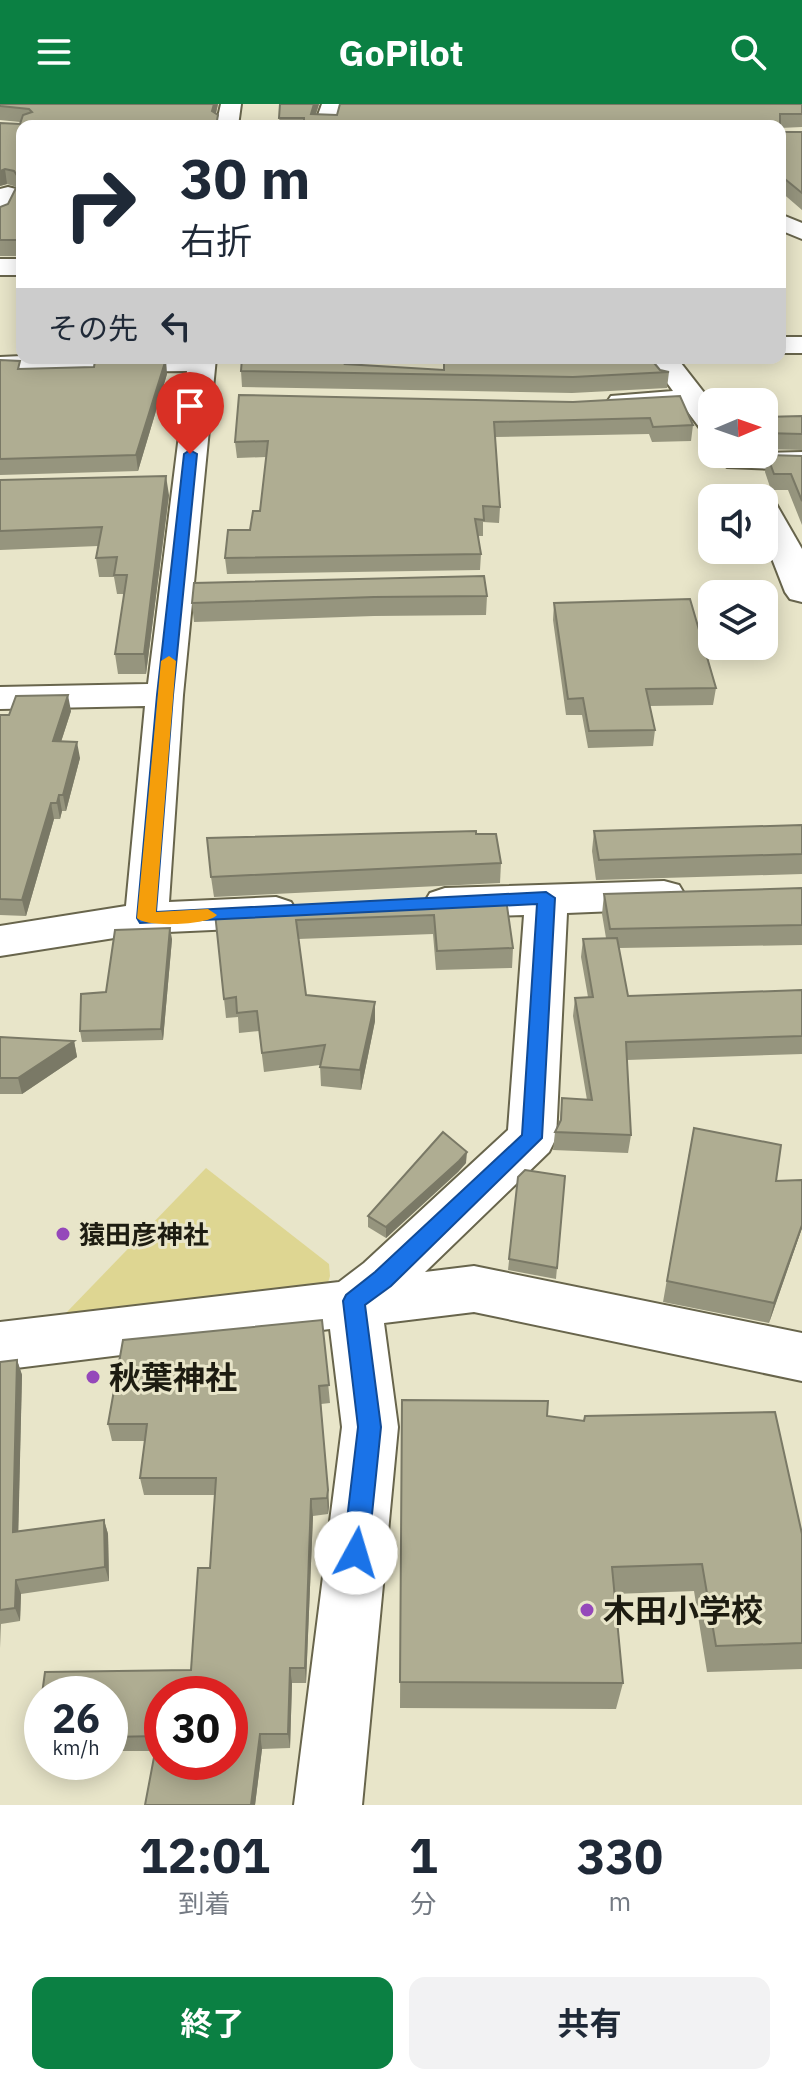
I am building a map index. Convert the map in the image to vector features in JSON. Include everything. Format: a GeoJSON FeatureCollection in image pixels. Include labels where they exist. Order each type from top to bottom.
{"type":"FeatureCollection","features":[{"type":"Feature","properties":{"kind":"street"},"geometry":{"type":"LineString","coordinates":[[0,365],[40,364]]}},
{"type":"Feature","properties":{"kind":"street"},"geometry":{"type":"LineString","coordinates":[[146,918],[165,695],[191,589],[171,482],[197,398],[201,364]]}},
{"type":"Feature","properties":{"kind":"street"},"geometry":{"type":"LineString","coordinates":[[668,364],[698,404]]}},
{"type":"Feature","properties":{"kind":"street"},"geometry":{"type":"LineString","coordinates":[[197,398],[228,399]]}},
{"type":"Feature","properties":{"kind":"street"},"geometry":{"type":"LineString","coordinates":[[587,404],[695,399]]}},
{"type":"Feature","properties":{"kind":"street"},"geometry":{"type":"LineString","coordinates":[[778,460],[802,461]]}},
{"type":"Feature","properties":{"kind":"street"},"geometry":{"type":"LineString","coordinates":[[778,534],[802,592]]}},
{"type":"Feature","properties":{"kind":"street"},"geometry":{"type":"LineString","coordinates":[[0,698],[165,695]]}},
{"type":"Feature","properties":{"kind":"street"},"geometry":{"type":"LineString","coordinates":[[408,905],[706,893]]}},
{"type":"Feature","properties":{"kind":"street"},"geometry":{"type":"LineString","coordinates":[[354,1301],[383,1279],[532,1138],[546,898]]}},
{"type":"Feature","properties":{"kind":"street"},"geometry":{"type":"LineString","coordinates":[[0,941],[146,918],[315,910]]}},
{"type":"Feature","properties":{"kind":"street"},"geometry":{"type":"LineString","coordinates":[[0,1346],[354,1301],[474,1289],[802,1357]]}},
{"type":"Feature","properties":{"kind":"street"},"geometry":{"type":"LineString","coordinates":[[328,1805],[370,1427],[354,1301]]}},
{"type":"Feature","properties":{"kind":"shaded area"},"geometry":{"type":"Polygon","coordinates":[[[206,1168],[329,1264],[330,1276],[325,1293],[65,1314],[206,1168]]]}},
{"type":"Feature","properties":{"kind":"building"},"geometry":{"type":"Polygon","coordinates":[[[214,104],[212,111],[218,115],[217,120],[21,120],[23,115],[32,112],[29,109],[0,106],[214,104]]]}},
{"type":"Feature","properties":{"kind":"building"},"geometry":{"type":"Polygon","coordinates":[[[280,104],[314,104],[311,114],[337,115],[340,104],[802,104],[802,114],[780,114],[780,120],[279,118],[280,104]]]}},
{"type":"Feature","properties":{"kind":"building"},"geometry":{"type":"Polygon","coordinates":[[[0,123],[16,124],[16,174],[5,169],[0,171],[0,123]]]}},
{"type":"Feature","properties":{"kind":"building"},"geometry":{"type":"Polygon","coordinates":[[[786,132],[802,132],[802,193],[786,180],[786,132]]]}},
{"type":"Feature","properties":{"kind":"building"},"geometry":{"type":"Polygon","coordinates":[[[16,188],[16,240],[0,240],[0,207],[8,204],[16,188]]]}},
{"type":"Feature","properties":{"kind":"building"},"geometry":{"type":"Polygon","coordinates":[[[0,360],[16,361],[18,369],[94,367],[94,364],[164,364],[136,455],[0,459],[0,360]]]}},
{"type":"Feature","properties":{"kind":"building"},"geometry":{"type":"Polygon","coordinates":[[[242,364],[345,364],[444,370],[444,364],[655,364],[660,370],[669,372],[573,377],[241,371],[242,364]]]}},
{"type":"Feature","properties":{"kind":"building"},"geometry":{"type":"Polygon","coordinates":[[[239,395],[573,402],[680,396],[693,425],[653,427],[650,418],[494,422],[500,507],[483,506],[484,520],[475,519],[481,554],[225,558],[228,530],[250,530],[253,511],[260,511],[268,441],[235,442],[239,395]]]}},
{"type":"Feature","properties":{"kind":"building"},"geometry":{"type":"Polygon","coordinates":[[[802,416],[802,434],[778,433],[778,417],[802,416]]]}},
{"type":"Feature","properties":{"kind":"building"},"geometry":{"type":"Polygon","coordinates":[[[778,455],[802,456],[802,501],[791,474],[774,474],[772,468],[778,468],[778,455]]]}},
{"type":"Feature","properties":{"kind":"building"},"geometry":{"type":"Polygon","coordinates":[[[166,476],[144,654],[115,654],[127,575],[114,575],[117,557],[96,558],[102,527],[0,531],[0,480],[166,476]]]}},
{"type":"Feature","properties":{"kind":"building"},"geometry":{"type":"Polygon","coordinates":[[[484,576],[487,596],[192,603],[194,583],[484,576]]]}},
{"type":"Feature","properties":{"kind":"building"},"geometry":{"type":"Polygon","coordinates":[[[690,599],[698,626],[698,660],[708,660],[716,688],[646,689],[655,730],[589,731],[583,698],[568,699],[554,603],[690,599]]]}},
{"type":"Feature","properties":{"kind":"building"},"geometry":{"type":"Polygon","coordinates":[[[68,695],[53,741],[77,742],[63,795],[59,795],[57,803],[51,803],[22,900],[0,899],[0,715],[9,715],[16,696],[68,695]]]}},
{"type":"Feature","properties":{"kind":"building"},"geometry":{"type":"Polygon","coordinates":[[[802,825],[802,854],[599,860],[594,831],[802,825]]]}},
{"type":"Feature","properties":{"kind":"building"},"geometry":{"type":"Polygon","coordinates":[[[476,831],[476,834],[496,834],[501,863],[211,877],[207,838],[476,831]]]}},
{"type":"Feature","properties":{"kind":"building"},"geometry":{"type":"Polygon","coordinates":[[[802,888],[802,925],[610,929],[604,894],[802,888]]]}},
{"type":"Feature","properties":{"kind":"building"},"geometry":{"type":"Polygon","coordinates":[[[506,899],[513,948],[437,951],[434,915],[296,920],[306,995],[375,1002],[360,1070],[320,1067],[325,1045],[262,1053],[257,1011],[237,1013],[236,997],[224,999],[215,913],[506,899]]]}},
{"type":"Feature","properties":{"kind":"building"},"geometry":{"type":"Polygon","coordinates":[[[170,928],[161,1029],[80,1031],[81,994],[106,992],[115,930],[170,928]]]}},
{"type":"Feature","properties":{"kind":"building"},"geometry":{"type":"Polygon","coordinates":[[[617,938],[628,996],[802,990],[802,1036],[626,1042],[631,1135],[555,1132],[561,1120],[562,1098],[592,1100],[575,998],[593,997],[583,939],[617,938]]]}},
{"type":"Feature","properties":{"kind":"building"},"geometry":{"type":"Polygon","coordinates":[[[0,1037],[74,1041],[18,1078],[0,1078],[0,1037]]]}},
{"type":"Feature","properties":{"kind":"building"},"geometry":{"type":"Polygon","coordinates":[[[694,1128],[781,1145],[776,1181],[802,1180],[802,1225],[774,1303],[667,1281],[694,1128]]]}},
{"type":"Feature","properties":{"kind":"building"},"geometry":{"type":"Polygon","coordinates":[[[443,1132],[467,1152],[459,1161],[386,1227],[368,1216],[443,1132]]]}},
{"type":"Feature","properties":{"kind":"building"},"geometry":{"type":"Polygon","coordinates":[[[525,1170],[565,1176],[557,1268],[509,1259],[518,1177],[525,1170]]]}},
{"type":"Feature","properties":{"kind":"building"},"geometry":{"type":"Polygon","coordinates":[[[322,1320],[329,1385],[319,1386],[328,1490],[327,1498],[311,1499],[305,1668],[290,1668],[288,1734],[260,1734],[251,1805],[145,1805],[150,1780],[248,1780],[248,1676],[144,1676],[144,1736],[128,1737],[128,1676],[44,1676],[45,1672],[191,1670],[198,1568],[210,1568],[216,1478],[140,1478],[147,1424],[108,1424],[123,1340],[322,1320]]]}},
{"type":"Feature","properties":{"kind":"building"},"geometry":{"type":"Polygon","coordinates":[[[17,1360],[13,1532],[104,1520],[105,1567],[16,1580],[15,1608],[0,1610],[0,1362],[17,1360]]]}},
{"type":"Feature","properties":{"kind":"building"},"geometry":{"type":"Polygon","coordinates":[[[402,1400],[548,1401],[547,1416],[584,1421],[585,1416],[775,1412],[802,1534],[802,1643],[716,1646],[702,1564],[612,1567],[623,1683],[400,1682],[402,1400]]]}},
{"type":"Feature","properties":{"kind":"slow traffic"},"geometry":{"type":"LineString","coordinates":[[169,661],[146,918],[208,915]]}},
{"type":"Feature","properties":{"kind":"place","name":"猿田彦神社"},"geometry":{"type":"Point","coordinates":[63,1234]}},
{"type":"Feature","properties":{"kind":"place","name":"秋葉神社"},"geometry":{"type":"Point","coordinates":[93,1377]}},
{"type":"Feature","properties":{"kind":"place","name":"木田小学校"},"geometry":{"type":"Point","coordinates":[587,1610]}},
{"type":"Feature","properties":{"kind":"route"},"geometry":{"type":"LineString","coordinates":[[190,454],[146,918],[546,898],[532,1138],[383,1279],[354,1301],[370,1427],[356,1553]]}}]}
